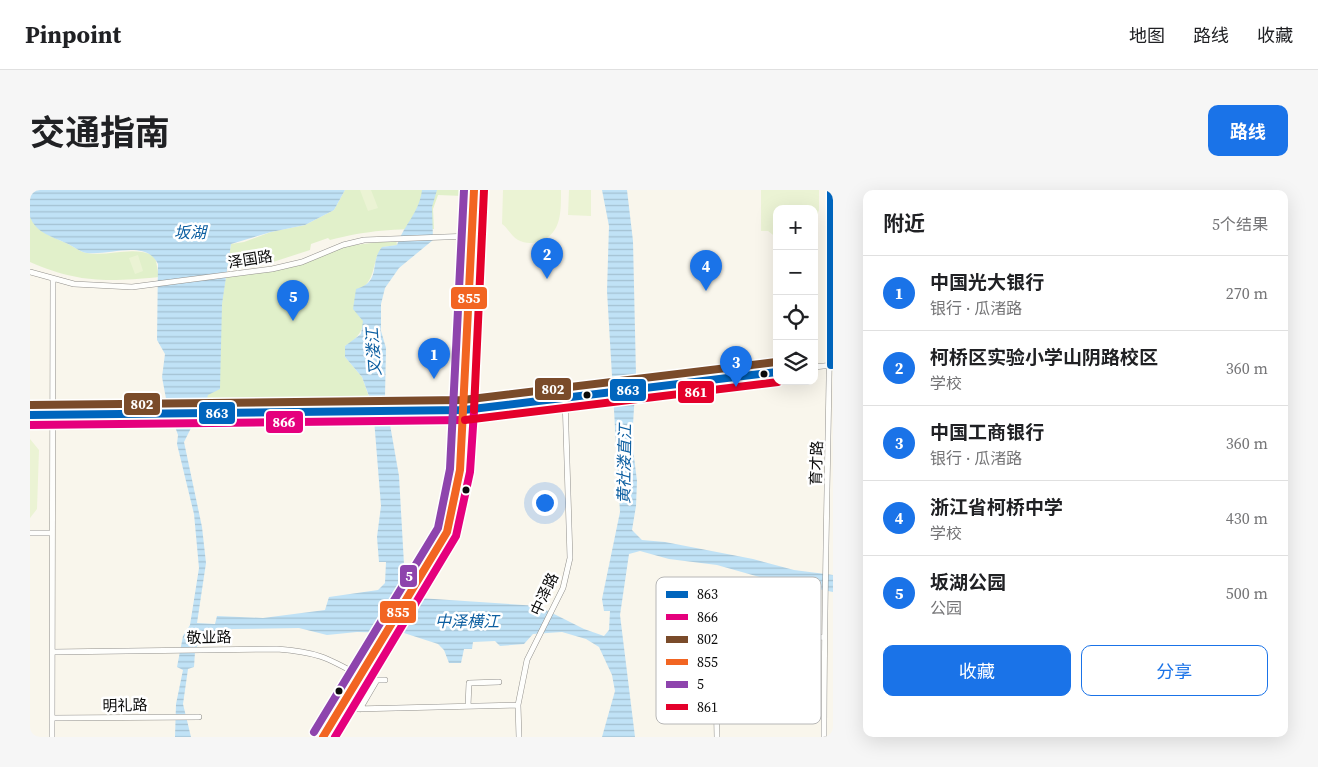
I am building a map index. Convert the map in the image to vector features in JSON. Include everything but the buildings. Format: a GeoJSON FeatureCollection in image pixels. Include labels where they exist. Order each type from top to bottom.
{"type":"FeatureCollection","features":[{"type":"Feature","properties":{"kind":"street"},"geometry":{"type":"LineString","coordinates":[[323,737],[447,532],[460,470],[474,190]]}},
{"type":"Feature","properties":{"kind":"street","name":"育才路"},"geometry":{"type":"LineString","coordinates":[[824,737],[825,567],[832,365],[831,190]]}},
{"type":"Feature","properties":{"kind":"street","name":"泽国路"},"geometry":{"type":"LineString","coordinates":[[30,272],[53,280],[100,287],[149,286],[272,269],[302,262],[337,247],[357,241],[396,237],[472,236]]}},
{"type":"Feature","properties":{"kind":"street"},"geometry":{"type":"LineString","coordinates":[[52,737],[53,280]]}},
{"type":"Feature","properties":{"kind":"street"},"geometry":{"type":"LineString","coordinates":[[818,367],[832,365]]}},
{"type":"Feature","properties":{"kind":"street"},"geometry":{"type":"LineString","coordinates":[[30,415],[464,410],[773,372]]}},
{"type":"Feature","properties":{"kind":"street","name":"中泽路"},"geometry":{"type":"LineString","coordinates":[[519,737],[518,705],[523,672],[538,636],[563,588],[570,558],[571,528],[565,398]]}},
{"type":"Feature","properties":{"kind":"street"},"geometry":{"type":"LineString","coordinates":[[30,533],[52,533]]}},
{"type":"Feature","properties":{"kind":"street","name":"敬业路"},"geometry":{"type":"LineString","coordinates":[[53,652],[277,648],[305,651],[328,657],[360,676]]}},
{"type":"Feature","properties":{"kind":"street"},"geometry":{"type":"LineString","coordinates":[[360,709],[377,680],[385,680]]}},
{"type":"Feature","properties":{"kind":"street"},"geometry":{"type":"LineString","coordinates":[[468,706],[469,683],[499,682]]}},
{"type":"Feature","properties":{"kind":"street"},"geometry":{"type":"LineString","coordinates":[[343,704],[360,709],[518,705]]}},
{"type":"Feature","properties":{"kind":"street","name":"明礼路"},"geometry":{"type":"LineString","coordinates":[[52,718],[199,717]]}},
{"type":"Feature","properties":{"kind":"street"},"geometry":{"type":"LineString","coordinates":[[717,724],[717,737]]}},
{"type":"Feature","properties":{"kind":"green space"},"geometry":{"type":"Polygon","coordinates":[[[345,190],[463,190],[463,196],[438,195],[433,209],[434,229],[382,231],[330,240],[328,238],[311,244],[310,250],[270,263],[227,268],[231,244],[244,242],[271,232],[305,225],[334,210],[345,190]]]}},
{"type":"Feature","properties":{"kind":"green space"},"geometry":{"type":"Polygon","coordinates":[[[360,190],[371,190],[378,208],[368,211],[360,190]]]}},
{"type":"Feature","properties":{"kind":"green space"},"geometry":{"type":"Polygon","coordinates":[[[503,190],[561,190],[560,214],[556,228],[545,239],[537,242],[527,243],[518,240],[502,224],[503,190]]]}},
{"type":"Feature","properties":{"kind":"green space"},"geometry":{"type":"Polygon","coordinates":[[[569,190],[591,190],[591,216],[568,215],[569,190]]]}},
{"type":"Feature","properties":{"kind":"green space"},"geometry":{"type":"Polygon","coordinates":[[[761,190],[819,190],[818,213],[818,205],[773,205],[773,235],[768,231],[761,231],[761,190]]]}},
{"type":"Feature","properties":{"kind":"green space"},"geometry":{"type":"Polygon","coordinates":[[[30,217],[46,233],[84,252],[104,254],[138,251],[155,256],[159,277],[124,280],[93,279],[63,274],[30,262],[30,217]]]}},
{"type":"Feature","properties":{"kind":"green space"},"geometry":{"type":"Polygon","coordinates":[[[396,240],[397,245],[383,247],[377,256],[369,281],[365,286],[365,312],[362,327],[359,334],[345,346],[345,357],[362,377],[369,397],[206,402],[226,276],[293,267],[347,246],[396,240]]]}},
{"type":"Feature","properties":{"kind":"green space"},"geometry":{"type":"Polygon","coordinates":[[[138,255],[143,271],[135,274],[129,258],[138,255]]]}},
{"type":"Feature","properties":{"kind":"green space"},"geometry":{"type":"Polygon","coordinates":[[[30,439],[39,450],[37,509],[30,518],[30,439]]]}},
{"type":"Feature","properties":{"kind":"water"},"geometry":{"type":"Polygon","coordinates":[[[30,190],[345,190],[334,210],[305,225],[271,232],[231,244],[222,304],[220,389],[208,395],[184,442],[202,527],[206,563],[197,623],[215,624],[217,616],[263,618],[325,610],[329,597],[378,590],[385,583],[386,562],[379,562],[377,537],[381,506],[374,419],[370,399],[362,377],[345,357],[345,346],[361,334],[363,321],[353,309],[356,289],[369,282],[374,271],[378,253],[382,247],[397,245],[415,212],[422,190],[437,190],[432,207],[433,240],[399,268],[385,288],[381,304],[381,331],[386,348],[385,396],[399,476],[405,582],[419,598],[538,606],[584,629],[604,636],[609,630],[610,611],[604,611],[602,599],[620,512],[607,291],[609,226],[602,190],[627,190],[633,241],[636,375],[632,441],[637,481],[636,506],[632,530],[642,540],[665,542],[753,559],[794,570],[833,575],[833,592],[821,590],[821,577],[759,577],[717,565],[669,559],[640,551],[629,554],[620,615],[635,737],[602,737],[615,691],[612,675],[599,647],[586,639],[562,632],[533,634],[524,644],[500,646],[495,641],[473,642],[472,649],[464,649],[461,663],[449,663],[444,650],[438,644],[404,633],[357,632],[327,635],[299,628],[233,629],[201,635],[195,652],[194,667],[188,669],[183,704],[191,737],[175,737],[176,704],[183,670],[177,667],[183,636],[190,625],[199,568],[194,514],[177,444],[178,435],[167,404],[162,377],[165,354],[157,340],[158,264],[152,256],[136,250],[87,253],[45,234],[36,227],[30,217],[30,190]]]}},
{"type":"Feature","properties":{"kind":"transit line","name":"5"},"geometry":{"type":"LineString","coordinates":[[314,732],[438,528],[450,469],[464,190]]}},
{"type":"Feature","properties":{"kind":"transit line","name":"855"},"geometry":{"type":"LineString","coordinates":[[323,737],[447,532],[460,470],[474,190]]}},
{"type":"Feature","properties":{"kind":"transit line","name":"861"},"geometry":{"type":"LineString","coordinates":[[474,410],[484,190]]}},
{"type":"Feature","properties":{"kind":"transit line","name":"863"},"geometry":{"type":"LineString","coordinates":[[831,190],[831,365]]}},
{"type":"Feature","properties":{"kind":"transit line","name":"802"},"geometry":{"type":"LineString","coordinates":[[30,405],[463,400],[773,362]]}},
{"type":"Feature","properties":{"kind":"transit line","name":"863"},"geometry":{"type":"LineString","coordinates":[[30,415],[464,410],[773,372]]}},
{"type":"Feature","properties":{"kind":"transit line","name":"861"},"geometry":{"type":"LineString","coordinates":[[465,420],[773,383]]}},
{"type":"Feature","properties":{"kind":"transit line","name":"866"},"geometry":{"type":"LineString","coordinates":[[335,737],[456,536],[470,472],[474,411]]}},
{"type":"Feature","properties":{"kind":"transit line","name":"866"},"geometry":{"type":"LineString","coordinates":[[30,425],[464,420]]}},
{"type":"Feature","properties":{"kind":"place","name":"柯桥区实验小学山阴路校区"},"geometry":{"type":"Point","coordinates":[547,279]}},
{"type":"Feature","properties":{"kind":"place","name":"浙江省柯桥中学"},"geometry":{"type":"Point","coordinates":[706,291]}},
{"type":"Feature","properties":{"kind":"place","name":"坂湖公园"},"geometry":{"type":"Point","coordinates":[293,321]}},
{"type":"Feature","properties":{"kind":"place","name":"中国光大银行"},"geometry":{"type":"Point","coordinates":[434,379]}},
{"type":"Feature","properties":{"kind":"place","name":"中国工商银行"},"geometry":{"type":"Point","coordinates":[736,387]}},
{"type":"Feature","properties":{"kind":"water label","name":"坂湖"},"geometry":{"type":"Point","coordinates":[190,232]}},
{"type":"Feature","properties":{"kind":"water label","name":"叉溇江"},"geometry":{"type":"Point","coordinates":[373,352]}},
{"type":"Feature","properties":{"kind":"water label","name":"黄社溇直江"},"geometry":{"type":"Point","coordinates":[624,464]}},
{"type":"Feature","properties":{"kind":"water label","name":"中泽横江"},"geometry":{"type":"Point","coordinates":[467,621]}}]}
